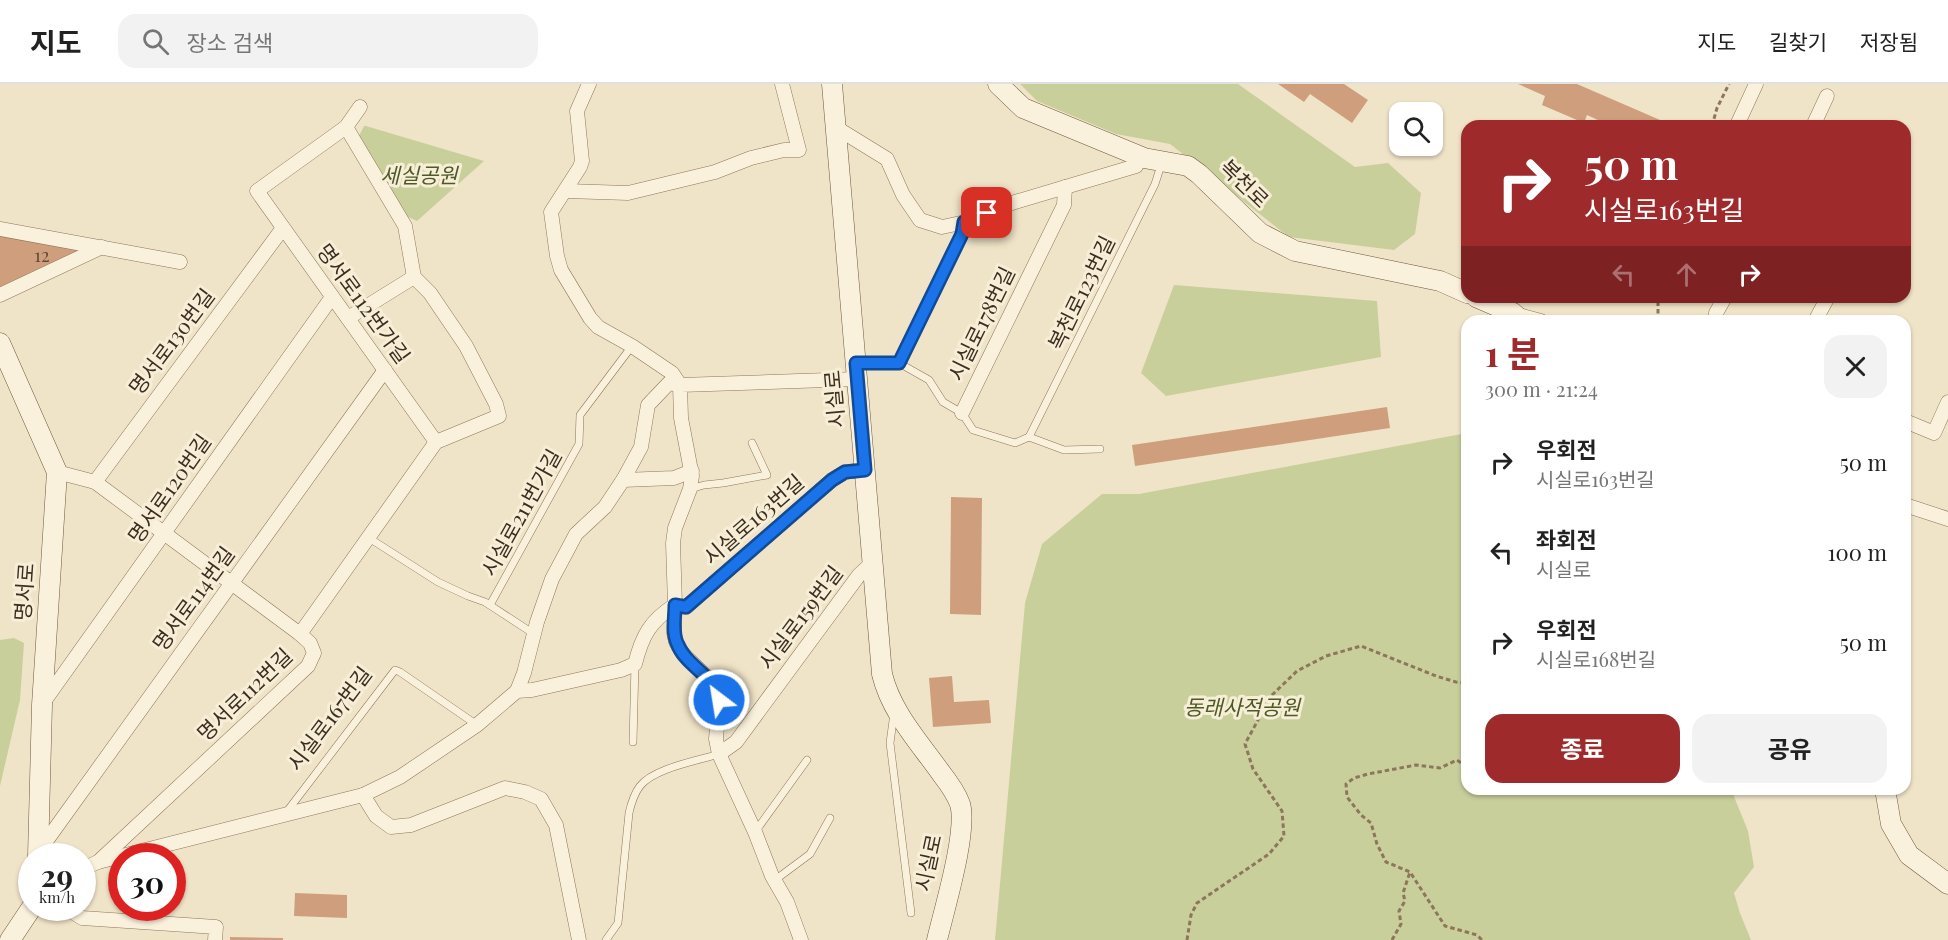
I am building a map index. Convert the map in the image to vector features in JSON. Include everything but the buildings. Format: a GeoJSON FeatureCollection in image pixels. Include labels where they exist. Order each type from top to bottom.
{"type":"FeatureCollection","features":[{"type":"Feature","properties":{"kind":"street"},"geometry":{"type":"LineString","coordinates":[[589,84],[577,111],[582,161],[574,178],[551,212],[557,256],[561,270],[598,327],[632,346],[672,373],[680,385],[681,418],[692,471],[690,489],[675,528],[673,543],[674,633],[683,654],[713,683],[717,690],[719,700],[716,739],[719,754],[787,902],[801,940]]}},
{"type":"Feature","properties":{"kind":"street"},"geometry":{"type":"LineString","coordinates":[[566,191],[628,193],[715,172],[752,158],[784,150],[799,150],[782,84]]}},
{"type":"Feature","properties":{"kind":"street","name":"시실로"},"geometry":{"type":"LineString","coordinates":[[832,84],[882,674],[895,708],[951,788],[960,805],[962,834],[937,940]]}},
{"type":"Feature","properties":{"kind":"street","name":"복천로"},"geometry":{"type":"LineString","coordinates":[[998,84],[1023,108],[1138,156],[1188,166],[1260,233],[1295,251],[1440,281],[1461,290]]}},
{"type":"Feature","properties":{"kind":"street"},"geometry":{"type":"LineString","coordinates":[[1739,120],[1756,84]]}},
{"type":"Feature","properties":{"kind":"street"},"geometry":{"type":"LineString","coordinates":[[1816,120],[1827,96]]}},
{"type":"Feature","properties":{"kind":"street"},"geometry":{"type":"LineString","coordinates":[[360,107],[346,127],[405,226],[414,277],[430,293],[466,346],[496,404],[499,416],[436,442]]}},
{"type":"Feature","properties":{"kind":"street","name":"명서로112번가길"},"geometry":{"type":"LineString","coordinates":[[346,127],[257,191],[436,442]]}},
{"type":"Feature","properties":{"kind":"street"},"geometry":{"type":"LineString","coordinates":[[835,127],[886,159],[903,195],[920,220],[942,227],[964,222],[1005,205],[1136,166],[1138,156]]}},
{"type":"Feature","properties":{"kind":"street","name":"시실로178번길"},"geometry":{"type":"LineString","coordinates":[[962,413],[1064,205],[1065,187]]}},
{"type":"Feature","properties":{"kind":"street","name":"명서로130번길"},"geometry":{"type":"LineString","coordinates":[[95,482],[283,228]]}},
{"type":"Feature","properties":{"kind":"street"},"geometry":{"type":"LineString","coordinates":[[0,229],[180,262]]}},
{"type":"Feature","properties":{"kind":"street"},"geometry":{"type":"LineString","coordinates":[[0,295],[102,247]]}},
{"type":"Feature","properties":{"kind":"street"},"geometry":{"type":"LineString","coordinates":[[348,318],[414,277]]}},
{"type":"Feature","properties":{"kind":"street","name":"명서로120번길"},"geometry":{"type":"LineString","coordinates":[[42,705],[332,297]]}},
{"type":"Feature","properties":{"kind":"street"},"geometry":{"type":"LineString","coordinates":[[1489,303],[1514,315]]}},
{"type":"Feature","properties":{"kind":"street","name":"명서로"},"geometry":{"type":"LineString","coordinates":[[0,343],[57,472],[42,705],[38,843]]}},
{"type":"Feature","properties":{"kind":"street","name":"명서로114번길"},"geometry":{"type":"LineString","coordinates":[[47,843],[385,370]]}},
{"type":"Feature","properties":{"kind":"street"},"geometry":{"type":"LineString","coordinates":[[98,862],[363,795],[400,777],[477,725],[517,691],[552,579],[576,534],[605,507],[623,480],[641,447],[648,405],[669,383],[680,385],[856,371]]}},
{"type":"Feature","properties":{"kind":"street"},"geometry":{"type":"LineString","coordinates":[[1911,423],[1934,433],[1948,402]]}},
{"type":"Feature","properties":{"kind":"street","name":"명서로112번길"},"geometry":{"type":"LineString","coordinates":[[98,862],[308,666],[314,653],[310,644],[300,634],[436,442]]}},
{"type":"Feature","properties":{"kind":"street","name":"시실로163번길"},"geometry":{"type":"LineString","coordinates":[[675,605],[686,607],[832,480],[845,472],[865,470]]}},
{"type":"Feature","properties":{"kind":"street"},"geometry":{"type":"LineString","coordinates":[[623,480],[674,478],[692,471]]}},
{"type":"Feature","properties":{"kind":"street"},"geometry":{"type":"LineString","coordinates":[[57,472],[95,482],[300,634]]}},
{"type":"Feature","properties":{"kind":"street"},"geometry":{"type":"LineString","coordinates":[[1911,507],[1948,519]]}},
{"type":"Feature","properties":{"kind":"street","name":"시실로159번길"},"geometry":{"type":"LineString","coordinates":[[719,754],[736,742],[859,575],[872,563]]}},
{"type":"Feature","properties":{"kind":"street"},"geometry":{"type":"LineString","coordinates":[[517,691],[532,690],[621,670],[635,664],[641,640],[661,614],[675,605]]}},
{"type":"Feature","properties":{"kind":"street"},"geometry":{"type":"LineString","coordinates":[[363,795],[376,816],[391,827],[411,825],[505,788],[525,792],[541,799],[556,825],[579,940]]}},
{"type":"Feature","properties":{"kind":"street"},"geometry":{"type":"LineString","coordinates":[[1886,795],[1891,824],[1909,855],[1948,885]]}},
{"type":"Feature","properties":{"kind":"street"},"geometry":{"type":"LineString","coordinates":[[96,919],[216,927],[215,940]]}},
{"type":"Feature","properties":{"kind":"street"},"geometry":{"type":"LineString","coordinates":[[10,940],[23,921]]}},
{"type":"Feature","properties":{"kind":"lane","name":"복천로123번길"},"geometry":{"type":"LineString","coordinates":[[1029,438],[1155,184],[1163,161]]}},
{"type":"Feature","properties":{"kind":"lane"},"geometry":{"type":"LineString","coordinates":[[899,363],[962,234],[964,222]]}},
{"type":"Feature","properties":{"kind":"lane","name":"시실로211번가길"},"geometry":{"type":"LineString","coordinates":[[490,605],[579,444],[580,415],[632,346]]}},
{"type":"Feature","properties":{"kind":"lane"},"geometry":{"type":"LineString","coordinates":[[856,371],[899,363],[929,380],[943,402],[962,413],[973,430],[1015,443],[1029,438],[1064,450],[1100,449]]}},
{"type":"Feature","properties":{"kind":"lane"},"geometry":{"type":"LineString","coordinates":[[690,489],[767,475],[752,443]]}},
{"type":"Feature","properties":{"kind":"lane"},"geometry":{"type":"LineString","coordinates":[[369,538],[438,582],[490,605],[534,634]]}},
{"type":"Feature","properties":{"kind":"lane"},"geometry":{"type":"LineString","coordinates":[[633,742],[635,664]]}},
{"type":"Feature","properties":{"kind":"lane","name":"시실로167번길"},"geometry":{"type":"LineString","coordinates":[[283,816],[395,670],[477,725]]}},
{"type":"Feature","properties":{"kind":"lane","name":"시실로"},"geometry":{"type":"LineString","coordinates":[[895,708],[890,743],[910,913]]}},
{"type":"Feature","properties":{"kind":"lane"},"geometry":{"type":"LineString","coordinates":[[606,940],[618,923],[629,813],[633,797],[640,786],[657,773],[719,754]]}},
{"type":"Feature","properties":{"kind":"lane"},"geometry":{"type":"LineString","coordinates":[[755,832],[807,760]]}},
{"type":"Feature","properties":{"kind":"lane"},"geometry":{"type":"LineString","coordinates":[[775,880],[810,854],[830,818]]}},
{"type":"Feature","properties":{"kind":"path"},"geometry":{"type":"LineString","coordinates":[[1714,120],[1729,84]]}},
{"type":"Feature","properties":{"kind":"path"},"geometry":{"type":"LineString","coordinates":[[1187,940],[1191,915],[1197,903],[1269,854],[1284,836],[1282,811],[1253,769],[1245,744],[1271,696],[1297,671],[1326,656],[1361,646],[1436,676],[1461,682]]}},
{"type":"Feature","properties":{"kind":"path"},"geometry":{"type":"LineString","coordinates":[[1461,763],[1457,760],[1440,768],[1416,765],[1354,778],[1346,784],[1347,797],[1361,815],[1371,823],[1377,844],[1386,862],[1410,872],[1444,926],[1477,935],[1482,940]]}},
{"type":"Feature","properties":{"kind":"path"},"geometry":{"type":"LineString","coordinates":[[1392,940],[1401,924],[1399,911],[1405,901],[1403,893],[1410,872]]}},
{"type":"Feature","properties":{"kind":"green space"},"geometry":{"type":"Polygon","coordinates":[[[1020,84],[1238,84],[1355,167],[1388,163],[1421,193],[1415,234],[1394,250],[1289,237],[1170,144],[1116,134],[1037,101],[1020,84]]]}},
{"type":"Feature","properties":{"kind":"green space","name":"세실공원"},"geometry":{"type":"Polygon","coordinates":[[[364,126],[484,161],[417,221],[404,215],[361,142],[359,136],[364,126]]]}},
{"type":"Feature","properties":{"kind":"green space"},"geometry":{"type":"Polygon","coordinates":[[[1174,285],[1377,301],[1381,357],[1166,396],[1141,373],[1174,285]]]}},
{"type":"Feature","properties":{"kind":"green space","name":"동래사적공원"},"geometry":{"type":"Polygon","coordinates":[[[1461,434],[1461,795],[1733,795],[1748,831],[1754,867],[1734,893],[1751,940],[995,940],[1025,603],[1042,544],[1102,494],[1139,494],[1461,434]]]}},
{"type":"Feature","properties":{"kind":"green space"},"geometry":{"type":"Polygon","coordinates":[[[14,638],[24,643],[20,700],[0,786],[0,640],[14,638]]]}},
{"type":"Feature","properties":{"kind":"route"},"geometry":{"type":"LineString","coordinates":[[719,700],[713,683],[683,654],[676,642],[675,605],[686,607],[832,480],[845,472],[865,470],[856,363],[899,363],[962,234],[964,222],[987,213]]}}]}
